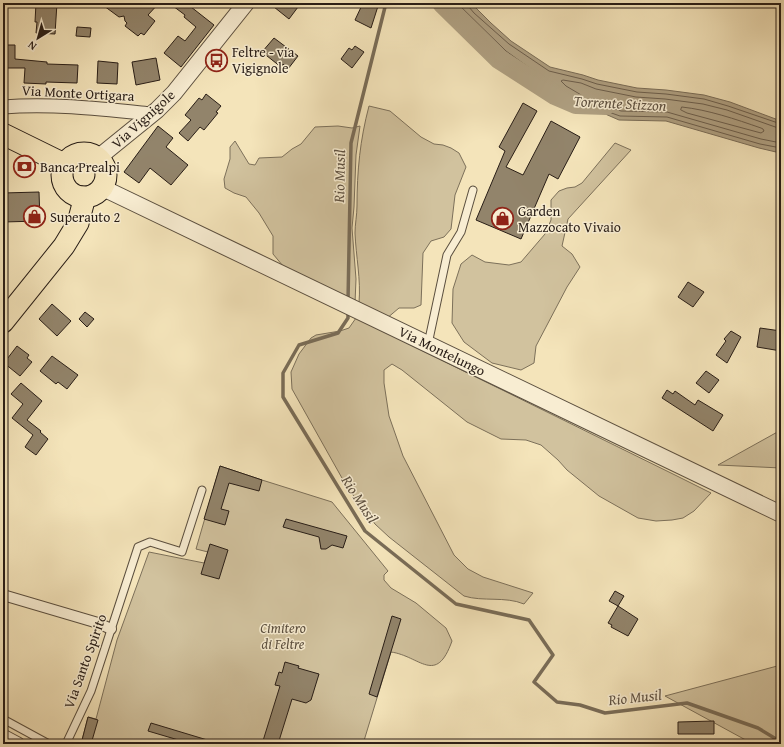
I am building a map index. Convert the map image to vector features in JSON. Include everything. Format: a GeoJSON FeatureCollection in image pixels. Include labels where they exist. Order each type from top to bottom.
{"type":"FeatureCollection","features":[{"type":"Feature","properties":{"kind":"main road"},"geometry":{"type":"LineString","coordinates":[[3,134],[64,164]]}},
{"type":"Feature","properties":{"kind":"main road"},"geometry":{"type":"LineString","coordinates":[[86,152],[98,157],[106,168],[106,182],[103,188],[94,195],[82,197],[75,196],[69,192],[64,186],[62,179],[64,164],[73,155],[80,153],[86,152]]}},
{"type":"Feature","properties":{"kind":"main road"},"geometry":{"type":"LineString","coordinates":[[3,322],[64,246],[78,223],[83,204],[82,197]]}},
{"type":"Feature","properties":{"kind":"street","name":"Via Vignigole"},"geometry":{"type":"LineString","coordinates":[[98,157],[152,114],[174,93],[246,3]]}},
{"type":"Feature","properties":{"kind":"street","name":"Via Monte Ortigara"},"geometry":{"type":"LineString","coordinates":[[3,107],[28,105],[101,109],[152,114]]}},
{"type":"Feature","properties":{"kind":"street","name":"Via Montelungo"},"geometry":{"type":"LineString","coordinates":[[103,188],[781,514]]}},
{"type":"Feature","properties":{"kind":"street"},"geometry":{"type":"LineString","coordinates":[[3,595],[98,623],[111,629]]}},
{"type":"Feature","properties":{"kind":"street"},"geometry":{"type":"LineString","coordinates":[[3,736],[18,744]]}},
{"type":"Feature","properties":{"kind":"lane"},"geometry":{"type":"LineString","coordinates":[[428,344],[447,255],[461,232],[473,190]]}},
{"type":"Feature","properties":{"kind":"lane","name":"Via Santo Spirito"},"geometry":{"type":"LineString","coordinates":[[66,744],[91,691],[138,547],[150,542],[182,552],[202,490]]}},
{"type":"Feature","properties":{"kind":"lane"},"geometry":{"type":"LineString","coordinates":[[3,719],[49,744]]}},
{"type":"Feature","properties":{"kind":"green space"},"geometry":{"type":"Polygon","coordinates":[[[369,106],[390,111],[421,137],[434,144],[451,148],[459,153],[466,167],[455,195],[451,229],[444,237],[431,241],[423,253],[421,305],[414,308],[399,308],[386,319],[359,303],[355,230],[360,156],[363,131],[369,106]]]}},
{"type":"Feature","properties":{"kind":"green space"},"geometry":{"type":"Polygon","coordinates":[[[338,126],[352,128],[360,126],[356,155],[352,228],[356,279],[355,303],[288,272],[273,254],[273,236],[259,213],[246,197],[225,188],[224,179],[230,159],[230,147],[235,141],[249,164],[255,165],[259,158],[282,157],[301,144],[315,127],[338,126]]]}},
{"type":"Feature","properties":{"kind":"green space"},"geometry":{"type":"Polygon","coordinates":[[[615,143],[631,150],[568,219],[562,246],[572,254],[580,267],[567,287],[536,346],[534,363],[521,370],[492,363],[464,342],[452,323],[453,289],[461,264],[472,255],[485,262],[509,265],[521,262],[545,234],[551,220],[551,200],[559,191],[575,187],[582,183],[615,143]]]}},
{"type":"Feature","properties":{"kind":"green space"},"geometry":{"type":"Polygon","coordinates":[[[356,318],[711,493],[694,511],[683,518],[656,521],[638,518],[599,496],[567,470],[541,445],[526,440],[501,439],[467,422],[402,370],[392,364],[384,370],[384,383],[389,416],[403,456],[454,555],[468,569],[483,577],[533,593],[524,604],[509,600],[479,599],[464,596],[389,537],[375,524],[347,487],[292,389],[291,372],[299,354],[311,338],[316,335],[349,328],[356,318]]]}},
{"type":"Feature","properties":{"kind":"green space"},"geometry":{"type":"Polygon","coordinates":[[[781,430],[781,468],[718,465],[781,430]]]}},
{"type":"Feature","properties":{"kind":"green space","name":"Cimitero di Feltre"},"geometry":{"type":"Polygon","coordinates":[[[220,466],[332,502],[388,571],[384,575],[384,580],[391,588],[416,603],[446,628],[452,641],[446,655],[440,662],[433,665],[426,665],[391,652],[363,744],[81,744],[88,717],[96,719],[117,640],[149,552],[204,563],[208,552],[196,549],[220,466]]]}},
{"type":"Feature","properties":{"kind":"green space"},"geometry":{"type":"Polygon","coordinates":[[[781,665],[781,744],[753,744],[665,696],[781,665]]]}},
{"type":"Feature","properties":{"kind":"water"},"geometry":{"type":"Polygon","coordinates":[[[451,3],[471,3],[511,41],[550,67],[598,80],[637,88],[704,95],[730,102],[781,121],[781,152],[759,148],[666,121],[619,120],[585,107],[536,77],[504,54],[451,3]]]}},
{"type":"Feature","properties":{"kind":"building"},"geometry":{"type":"Polygon","coordinates":[[[36,3],[57,3],[55,34],[36,33],[36,3]]]}},
{"type":"Feature","properties":{"kind":"building"},"geometry":{"type":"Polygon","coordinates":[[[100,3],[159,3],[148,15],[155,21],[144,35],[141,33],[138,36],[125,26],[127,23],[124,16],[119,17],[100,3]]]}},
{"type":"Feature","properties":{"kind":"building"},"geometry":{"type":"Polygon","coordinates":[[[169,3],[186,3],[214,25],[181,67],[164,53],[178,36],[185,41],[196,27],[184,17],[185,15],[169,3]]]}},
{"type":"Feature","properties":{"kind":"building"},"geometry":{"type":"Polygon","coordinates":[[[269,3],[301,3],[289,19],[269,3]]]}},
{"type":"Feature","properties":{"kind":"building"},"geometry":{"type":"Polygon","coordinates":[[[363,3],[379,3],[371,28],[355,20],[363,3]]]}},
{"type":"Feature","properties":{"kind":"building"},"geometry":{"type":"Polygon","coordinates":[[[77,27],[91,28],[90,37],[76,36],[77,27]]]}},
{"type":"Feature","properties":{"kind":"building"},"geometry":{"type":"Polygon","coordinates":[[[274,38],[298,56],[288,69],[283,64],[281,67],[262,52],[274,38]]]}},
{"type":"Feature","properties":{"kind":"building"},"geometry":{"type":"Polygon","coordinates":[[[3,45],[15,45],[15,59],[47,62],[47,64],[78,65],[77,83],[24,83],[25,68],[3,68],[3,45]]]}},
{"type":"Feature","properties":{"kind":"building"},"geometry":{"type":"Polygon","coordinates":[[[355,46],[364,52],[352,68],[341,59],[349,48],[352,50],[355,46]]]}},
{"type":"Feature","properties":{"kind":"building"},"geometry":{"type":"Polygon","coordinates":[[[156,58],[160,80],[136,85],[132,62],[156,58]]]}},
{"type":"Feature","properties":{"kind":"building"},"geometry":{"type":"Polygon","coordinates":[[[98,61],[118,63],[117,84],[97,83],[98,61]]]}},
{"type":"Feature","properties":{"kind":"building"},"geometry":{"type":"Polygon","coordinates":[[[206,94],[221,106],[216,112],[218,113],[204,130],[200,127],[188,141],[179,133],[191,120],[185,115],[199,98],[202,100],[206,94]]]}},
{"type":"Feature","properties":{"kind":"building"},"geometry":{"type":"Polygon","coordinates":[[[523,103],[537,111],[506,167],[523,175],[551,121],[580,137],[558,179],[549,174],[521,239],[476,220],[505,151],[499,147],[523,103]]]}},
{"type":"Feature","properties":{"kind":"building"},"geometry":{"type":"Polygon","coordinates":[[[158,126],[173,138],[166,147],[188,165],[171,185],[150,168],[139,183],[124,172],[158,126]]]}},
{"type":"Feature","properties":{"kind":"building"},"geometry":{"type":"Polygon","coordinates":[[[39,192],[40,221],[3,222],[3,193],[39,192]]]}},
{"type":"Feature","properties":{"kind":"building"},"geometry":{"type":"Polygon","coordinates":[[[688,282],[704,292],[693,307],[678,297],[688,282]]]}},
{"type":"Feature","properties":{"kind":"building"},"geometry":{"type":"Polygon","coordinates":[[[52,304],[71,321],[57,336],[39,319],[52,304]]]}},
{"type":"Feature","properties":{"kind":"building"},"geometry":{"type":"Polygon","coordinates":[[[85,312],[94,319],[87,327],[79,319],[85,312]]]}},
{"type":"Feature","properties":{"kind":"building"},"geometry":{"type":"Polygon","coordinates":[[[760,328],[781,331],[781,351],[757,347],[760,328]]]}},
{"type":"Feature","properties":{"kind":"building"},"geometry":{"type":"Polygon","coordinates":[[[731,331],[741,337],[727,363],[716,355],[726,341],[724,339],[731,331]]]}},
{"type":"Feature","properties":{"kind":"building"},"geometry":{"type":"Polygon","coordinates":[[[17,346],[29,355],[27,358],[32,362],[20,376],[4,363],[17,346]]]}},
{"type":"Feature","properties":{"kind":"building"},"geometry":{"type":"Polygon","coordinates":[[[52,356],[78,375],[67,389],[58,382],[56,384],[40,371],[52,356]]]}},
{"type":"Feature","properties":{"kind":"building"},"geometry":{"type":"Polygon","coordinates":[[[706,371],[719,380],[709,393],[696,383],[706,371]]]}},
{"type":"Feature","properties":{"kind":"building"},"geometry":{"type":"Polygon","coordinates":[[[21,383],[42,401],[27,420],[41,431],[40,432],[48,439],[36,455],[25,447],[33,435],[12,418],[23,404],[11,394],[21,383]]]}},
{"type":"Feature","properties":{"kind":"building"},"geometry":{"type":"Polygon","coordinates":[[[667,390],[673,394],[675,391],[695,405],[698,400],[723,415],[713,431],[662,398],[667,390]]]}},
{"type":"Feature","properties":{"kind":"building"},"geometry":{"type":"Polygon","coordinates":[[[220,466],[262,480],[259,491],[229,483],[221,509],[229,511],[225,525],[204,519],[220,466]]]}},
{"type":"Feature","properties":{"kind":"building"},"geometry":{"type":"Polygon","coordinates":[[[286,519],[347,536],[343,548],[332,545],[326,549],[321,549],[319,537],[283,527],[286,519]]]}},
{"type":"Feature","properties":{"kind":"building"},"geometry":{"type":"Polygon","coordinates":[[[210,544],[228,550],[219,579],[201,574],[210,544]]]}},
{"type":"Feature","properties":{"kind":"building"},"geometry":{"type":"Polygon","coordinates":[[[615,591],[624,596],[618,606],[609,601],[615,591]]]}},
{"type":"Feature","properties":{"kind":"building"},"geometry":{"type":"Polygon","coordinates":[[[618,606],[638,619],[628,636],[611,627],[612,625],[608,623],[618,606]]]}},
{"type":"Feature","properties":{"kind":"building"},"geometry":{"type":"Polygon","coordinates":[[[392,616],[401,619],[377,697],[369,694],[392,616]]]}},
{"type":"Feature","properties":{"kind":"building"},"geometry":{"type":"Polygon","coordinates":[[[285,662],[299,666],[298,668],[319,674],[311,700],[306,703],[292,699],[278,744],[262,744],[280,686],[275,685],[279,672],[282,673],[285,662]]]}},
{"type":"Feature","properties":{"kind":"building"},"geometry":{"type":"Polygon","coordinates":[[[88,717],[98,720],[91,744],[81,744],[88,717]]]}},
{"type":"Feature","properties":{"kind":"building"},"geometry":{"type":"Polygon","coordinates":[[[714,721],[714,734],[678,734],[678,722],[714,721]]]}},
{"type":"Feature","properties":{"kind":"building"},"geometry":{"type":"Polygon","coordinates":[[[151,723],[214,742],[214,744],[192,744],[148,731],[151,723]]]}},
{"type":"Feature","properties":{"kind":"waterway","name":"Rio Musil"},"geometry":{"type":"LineString","coordinates":[[348,301],[351,143],[386,3]]}},
{"type":"Feature","properties":{"kind":"waterway","name":"Torrente Stizzon"},"geometry":{"type":"LineString","coordinates":[[442,3],[499,59],[555,95],[576,104],[606,105]]}},
{"type":"Feature","properties":{"kind":"waterway","name":"Rio Musil"},"geometry":{"type":"LineString","coordinates":[[348,311],[348,318],[338,333],[299,345],[283,373],[283,397],[365,531],[456,604],[529,620],[553,655],[534,682],[557,702],[580,705],[605,713],[687,703],[758,728],[781,742]]}},
{"type":"Feature","properties":{"kind":"place","name":"Feltre - via Vigignole"},"geometry":{"type":"Point","coordinates":[216,60]}},
{"type":"Feature","properties":{"kind":"place","name":"Banca Prealpi"},"geometry":{"type":"Point","coordinates":[24,167]}},
{"type":"Feature","properties":{"kind":"place","name":"Superauto 2"},"geometry":{"type":"Point","coordinates":[35,217]}},
{"type":"Feature","properties":{"kind":"place","name":"Garden Mazzocato Vivaio"},"geometry":{"type":"Point","coordinates":[502,219]}}]}
